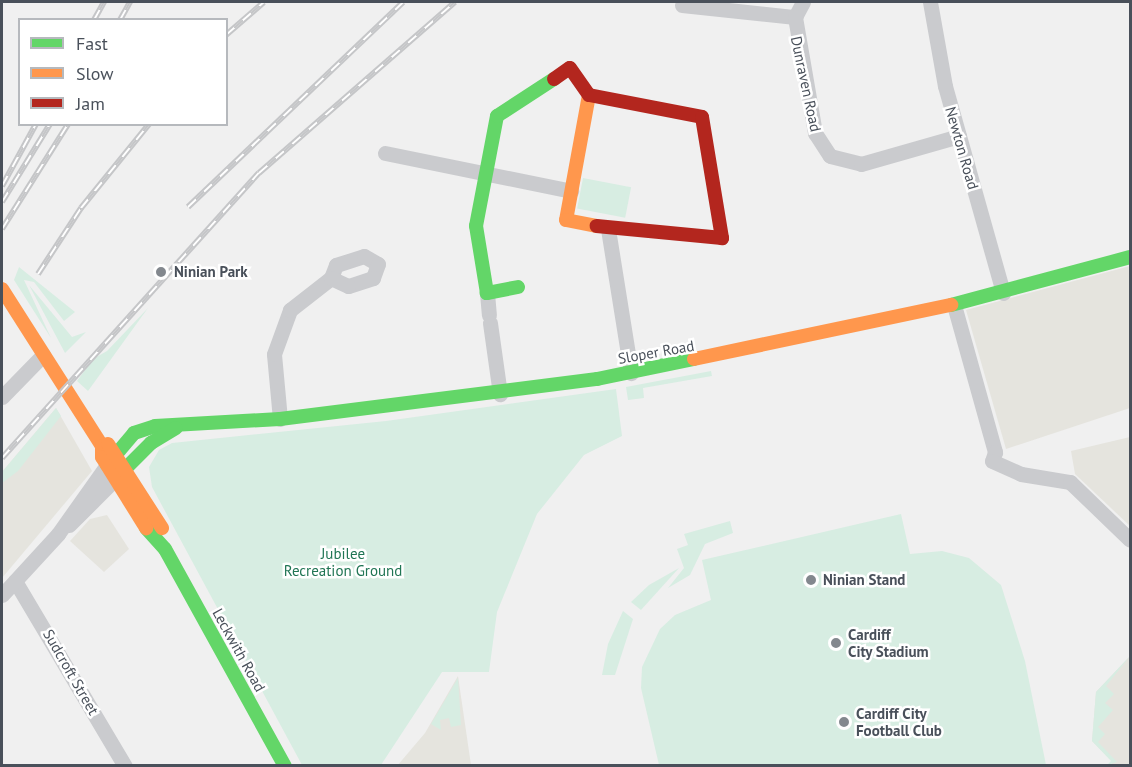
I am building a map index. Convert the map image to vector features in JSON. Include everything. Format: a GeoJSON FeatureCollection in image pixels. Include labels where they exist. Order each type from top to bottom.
{"type":"FeatureCollection","features":[{"type":"Feature","properties":{"kind":"street"},"geometry":{"type":"LineString","coordinates":[[682,5],[795,17],[803,2]]}},
{"type":"Feature","properties":{"kind":"street","name":"Newton Road"},"geometry":{"type":"LineString","coordinates":[[930,2],[959,136],[1003,293]]}},
{"type":"Feature","properties":{"kind":"street","name":"Dunraven Road"},"geometry":{"type":"LineString","coordinates":[[795,17],[816,133],[830,156],[861,164],[959,136]]}},
{"type":"Feature","properties":{"kind":"street"},"geometry":{"type":"LineString","coordinates":[[500,394],[476,226],[484,172],[497,116],[570,68],[589,95],[702,117],[722,238],[608,229],[566,220],[589,95]]}},
{"type":"Feature","properties":{"kind":"street"},"geometry":{"type":"LineString","coordinates":[[385,153],[571,191]]}},
{"type":"Feature","properties":{"kind":"street"},"geometry":{"type":"LineString","coordinates":[[608,229],[631,373]]}},
{"type":"Feature","properties":{"kind":"street","name":"Sloper Road"},"geometry":{"type":"LineString","coordinates":[[107,465],[134,433],[177,426],[280,419],[500,394],[631,373],[954,305],[1131,257]]}},
{"type":"Feature","properties":{"kind":"street"},"geometry":{"type":"LineString","coordinates":[[280,419],[274,354],[281,328],[301,296],[331,278]]}},
{"type":"Feature","properties":{"kind":"street"},"geometry":{"type":"LineString","coordinates":[[487,293],[518,287]]}},
{"type":"Feature","properties":{"kind":"street","name":"Leckwith Road"},"geometry":{"type":"LineString","coordinates":[[2,289],[102,446],[107,465],[115,479],[151,536],[165,549],[285,765]]}},
{"type":"Feature","properties":{"kind":"street"},"geometry":{"type":"LineString","coordinates":[[954,305],[995,452],[992,461],[1021,474],[1071,482],[1131,540]]}},
{"type":"Feature","properties":{"kind":"street"},"geometry":{"type":"LineString","coordinates":[[2,397],[43,355]]}},
{"type":"Feature","properties":{"kind":"street"},"geometry":{"type":"LineString","coordinates":[[2,596],[57,534],[126,466],[177,426]]}},
{"type":"Feature","properties":{"kind":"street"},"geometry":{"type":"LineString","coordinates":[[102,446],[110,444],[118,453]]}},
{"type":"Feature","properties":{"kind":"street","name":"Leckwith Road"},"geometry":{"type":"LineString","coordinates":[[118,453],[163,530],[165,549]]}},
{"type":"Feature","properties":{"kind":"street"},"geometry":{"type":"LineString","coordinates":[[57,534],[107,465]]}},
{"type":"Feature","properties":{"kind":"street","name":"Sudcroft Street"},"geometry":{"type":"LineString","coordinates":[[15,581],[124,765]]}},
{"type":"Feature","properties":{"kind":"shaded area"},"geometry":{"type":"Polygon","coordinates":[[[1130,266],[1130,408],[1006,449],[966,310],[1130,266]]]}},
{"type":"Feature","properties":{"kind":"shaded area"},"geometry":{"type":"Polygon","coordinates":[[[56,408],[92,471],[2,578],[2,472],[56,408]]]}},
{"type":"Feature","properties":{"kind":"shaded area"},"geometry":{"type":"Polygon","coordinates":[[[1130,437],[1130,526],[1075,474],[1071,451],[1130,437]]]}},
{"type":"Feature","properties":{"kind":"shaded area"},"geometry":{"type":"Polygon","coordinates":[[[107,515],[129,549],[104,572],[70,541],[90,519],[107,515]]]}},
{"type":"Feature","properties":{"kind":"shaded area"},"geometry":{"type":"Polygon","coordinates":[[[1130,656],[1130,765],[1110,765],[1113,762],[1092,741],[1096,692],[1130,656]]]}},
{"type":"Feature","properties":{"kind":"shaded area"},"geometry":{"type":"Polygon","coordinates":[[[458,676],[471,765],[397,766],[425,733],[458,676]]]}},
{"type":"Feature","properties":{"kind":"green space"},"geometry":{"type":"Polygon","coordinates":[[[583,178],[631,187],[625,218],[577,208],[583,178]]]}},
{"type":"Feature","properties":{"kind":"green space"},"geometry":{"type":"Polygon","coordinates":[[[19,267],[75,312],[64,321],[34,282],[24,280],[51,338],[14,280],[19,267]]]}},
{"type":"Feature","properties":{"kind":"green space"},"geometry":{"type":"Polygon","coordinates":[[[29,285],[72,337],[86,332],[65,353],[29,285]]]}},
{"type":"Feature","properties":{"kind":"green space"},"geometry":{"type":"Polygon","coordinates":[[[148,308],[88,391],[77,381],[93,359],[107,351],[148,308]]]}},
{"type":"Feature","properties":{"kind":"green space"},"geometry":{"type":"Polygon","coordinates":[[[711,371],[712,376],[643,388],[644,398],[628,400],[626,387],[711,371]]]}},
{"type":"Feature","properties":{"kind":"green space","name":"Jubilee Recreation Ground"},"geometry":{"type":"Polygon","coordinates":[[[616,389],[622,436],[584,455],[537,514],[497,612],[489,672],[442,672],[381,765],[302,765],[152,487],[149,467],[159,450],[172,443],[386,421],[616,389]]]}},
{"type":"Feature","properties":{"kind":"green space"},"geometry":{"type":"Polygon","coordinates":[[[56,408],[61,416],[18,471],[2,483],[2,472],[56,408]]]}},
{"type":"Feature","properties":{"kind":"green space","name":"Cardiff City Stadium"},"geometry":{"type":"Polygon","coordinates":[[[901,514],[910,554],[942,551],[969,558],[1001,585],[1025,661],[1046,765],[659,765],[641,688],[642,667],[660,629],[675,615],[711,600],[702,560],[901,514]]]}},
{"type":"Feature","properties":{"kind":"green space"},"geometry":{"type":"Polygon","coordinates":[[[730,521],[733,533],[705,544],[690,575],[668,588],[684,568],[677,549],[688,545],[684,534],[730,521]]]}},
{"type":"Feature","properties":{"kind":"green space"},"geometry":{"type":"Polygon","coordinates":[[[679,568],[641,610],[631,602],[649,585],[679,568]]]}},
{"type":"Feature","properties":{"kind":"green space"},"geometry":{"type":"Polygon","coordinates":[[[623,611],[633,619],[615,675],[602,675],[608,644],[623,611]]]}},
{"type":"Feature","properties":{"kind":"green space"},"geometry":{"type":"Polygon","coordinates":[[[1130,656],[1106,686],[1114,694],[1105,703],[1113,710],[1098,727],[1105,734],[1098,742],[1117,762],[1107,765],[1111,761],[1092,741],[1096,692],[1130,656]]]}},
{"type":"Feature","properties":{"kind":"green space"},"geometry":{"type":"Polygon","coordinates":[[[458,678],[461,725],[451,727],[449,718],[440,720],[441,730],[431,724],[458,678]]]}},
{"type":"Feature","properties":{"kind":"railway"},"geometry":{"type":"LineString","coordinates":[[95,18],[104,2]]}},
{"type":"Feature","properties":{"kind":"railway"},"geometry":{"type":"LineString","coordinates":[[121,18],[130,2]]}},
{"type":"Feature","properties":{"kind":"railway"},"geometry":{"type":"LineString","coordinates":[[228,33],[264,2]]}},
{"type":"Feature","properties":{"kind":"railway"},"geometry":{"type":"LineString","coordinates":[[188,207],[403,2]]}},
{"type":"Feature","properties":{"kind":"railway"},"geometry":{"type":"LineString","coordinates":[[2,458],[259,173],[455,2]]}},
{"type":"Feature","properties":{"kind":"railway"},"geometry":{"type":"LineString","coordinates":[[2,186],[35,126]]}},
{"type":"Feature","properties":{"kind":"railway"},"geometry":{"type":"LineString","coordinates":[[2,202],[49,126]]}},
{"type":"Feature","properties":{"kind":"railway"},"geometry":{"type":"LineString","coordinates":[[2,229],[67,126]]}},
{"type":"Feature","properties":{"kind":"railway"},"geometry":{"type":"LineString","coordinates":[[38,274],[81,208],[147,126]]}},
{"type":"Feature","properties":{"kind":"traffic: fast"},"geometry":{"type":"LineString","coordinates":[[518,287],[487,293],[476,226],[497,116],[554,79]]}},
{"type":"Feature","properties":{"kind":"traffic: fast"},"geometry":{"type":"LineString","coordinates":[[951,305],[1130,257]]}},
{"type":"Feature","properties":{"kind":"traffic: fast"},"geometry":{"type":"LineString","coordinates":[[107,465],[134,433],[155,426],[280,419],[597,379],[694,359]]}},
{"type":"Feature","properties":{"kind":"traffic: fast"},"geometry":{"type":"LineString","coordinates":[[118,476],[151,443],[176,428]]}},
{"type":"Feature","properties":{"kind":"traffic: fast"},"geometry":{"type":"LineString","coordinates":[[146,528],[165,549],[285,766]]}},
{"type":"Feature","properties":{"kind":"traffic: slow"},"geometry":{"type":"LineString","coordinates":[[589,95],[566,220],[597,226]]}},
{"type":"Feature","properties":{"kind":"traffic: slow"},"geometry":{"type":"LineString","coordinates":[[2,289],[102,446],[102,457],[146,528]]}},
{"type":"Feature","properties":{"kind":"traffic: slow"},"geometry":{"type":"LineString","coordinates":[[694,359],[951,305]]}},
{"type":"Feature","properties":{"kind":"traffic: slow"},"geometry":{"type":"LineString","coordinates":[[108,444],[162,528]]}},
{"type":"Feature","properties":{"kind":"traffic: jam"},"geometry":{"type":"LineString","coordinates":[[554,79],[570,68],[589,95],[702,117],[722,238],[597,226]]}},
{"type":"Feature","properties":{"kind":"place","name":"Ninian Park"},"geometry":{"type":"Point","coordinates":[161,272]}},
{"type":"Feature","properties":{"kind":"place","name":"Ninian Stand"},"geometry":{"type":"Point","coordinates":[811,580]}},
{"type":"Feature","properties":{"kind":"place","name":"Cardiff City Stadium"},"geometry":{"type":"Point","coordinates":[836,643]}},
{"type":"Feature","properties":{"kind":"place","name":"Cardiff City Football Club"},"geometry":{"type":"Point","coordinates":[844,722]}}]}
